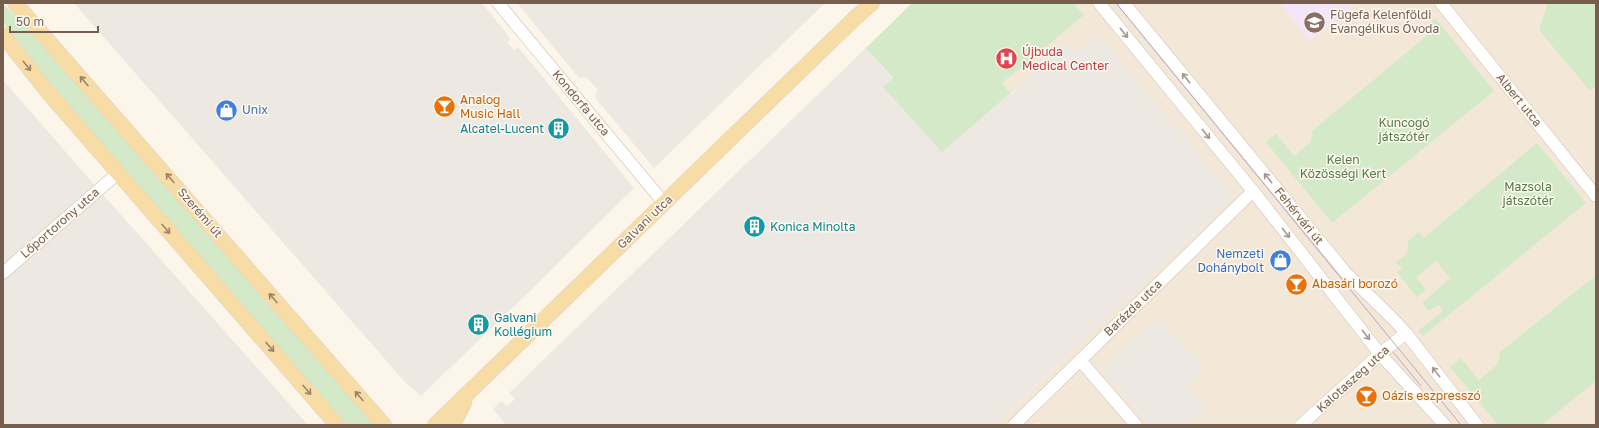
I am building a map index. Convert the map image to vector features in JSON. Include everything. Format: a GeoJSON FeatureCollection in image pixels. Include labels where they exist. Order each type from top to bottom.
{"type":"FeatureCollection","features":[{"type":"Feature","properties":{"kind":"main road","name":"Szerémi út"},"geometry":{"type":"LineString","coordinates":[[15,3],[384,425]]}},
{"type":"Feature","properties":{"kind":"main road","name":"Galvani utca"},"geometry":{"type":"LineString","coordinates":[[855,18],[866,3]]}},
{"type":"Feature","properties":{"kind":"main road","name":"Galvani utca"},"geometry":{"type":"LineString","coordinates":[[435,425],[664,202],[872,3]]}},
{"type":"Feature","properties":{"kind":"main road"},"geometry":{"type":"LineString","coordinates":[[3,35],[47,91],[338,425]]}},
{"type":"Feature","properties":{"kind":"main road"},"geometry":{"type":"LineString","coordinates":[[453,425],[474,387]]}},
{"type":"Feature","properties":{"kind":"street","name":"Kondorfa utca"},"geometry":{"type":"LineString","coordinates":[[498,3],[664,202]]}},
{"type":"Feature","properties":{"kind":"street","name":"Fehérvári út"},"geometry":{"type":"LineString","coordinates":[[1099,3],[1253,191],[1380,354],[1445,425]]}},
{"type":"Feature","properties":{"kind":"street","name":"Fehérvári út"},"geometry":{"type":"LineString","coordinates":[[1124,3],[1346,273],[1394,320],[1406,334],[1477,425]]}},
{"type":"Feature","properties":{"kind":"street","name":"Albert utca"},"geometry":{"type":"LineString","coordinates":[[1444,4],[1596,196]]}},
{"type":"Feature","properties":{"kind":"street","name":"Lőportorony utca"},"geometry":{"type":"LineString","coordinates":[[3,273],[118,173]]}},
{"type":"Feature","properties":{"kind":"street","name":"Barázda utca"},"geometry":{"type":"LineString","coordinates":[[1014,425],[1253,191]]}},
{"type":"Feature","properties":{"kind":"street","name":"Kalotaszeg utca"},"geometry":{"type":"LineString","coordinates":[[1301,425],[1380,354],[1406,334]]}},
{"type":"Feature","properties":{"kind":"street"},"geometry":{"type":"LineString","coordinates":[[1080,360],[1136,425]]}},
{"type":"Feature","properties":{"kind":"shaded area"},"geometry":{"type":"Polygon","coordinates":[[[74,3],[482,3],[511,39],[507,42],[514,50],[518,47],[634,188],[421,396],[404,381],[74,3]]]}},
{"type":"Feature","properties":{"kind":"shaded area"},"geometry":{"type":"Polygon","coordinates":[[[517,3],[825,3],[654,168],[596,99],[595,94],[598,90],[588,79],[584,77],[579,78],[517,3]]]}},
{"type":"Feature","properties":{"kind":"shaded area"},"geometry":{"type":"Polygon","coordinates":[[[1073,3],[1596,3],[1596,425],[1188,425],[1208,408],[1187,386],[1205,368],[1185,348],[1140,336],[1103,369],[1150,425],[1041,425],[1038,422],[1034,425],[995,425],[1233,196],[1097,33],[1075,52],[1067,44],[1011,94],[1002,83],[1083,15],[1073,3]]]}},
{"type":"Feature","properties":{"kind":"shaded area","name":"Fügefa Kelenföldi Evangélikus Óvoda"},"geometry":{"type":"Polygon","coordinates":[[[1280,3],[1356,3],[1310,41],[1280,3]]]}},
{"type":"Feature","properties":{"kind":"shaded area"},"geometry":{"type":"Polygon","coordinates":[[[1097,33],[1233,196],[995,425],[506,425],[493,409],[501,401],[507,406],[515,399],[509,393],[866,48],[893,79],[884,87],[1012,94],[1067,43],[1075,52],[1097,33]]]}},
{"type":"Feature","properties":{"kind":"shaded area"},"geometry":{"type":"Polygon","coordinates":[[[3,80],[106,198],[308,425],[3,425],[3,80]]]}},
{"type":"Feature","properties":{"kind":"shaded area"},"geometry":{"type":"Polygon","coordinates":[[[1157,319],[1205,368],[1187,386],[1208,408],[1188,425],[1150,425],[1103,369],[1157,319]]]}},
{"type":"Feature","properties":{"kind":"green space"},"geometry":{"type":"Polygon","coordinates":[[[912,3],[1073,3],[1084,15],[1002,83],[1011,94],[1009,94],[942,152],[883,87],[893,78],[866,48],[912,3]]]}},
{"type":"Feature","properties":{"kind":"green space"},"geometry":{"type":"Polygon","coordinates":[[[1548,3],[1596,3],[1596,86],[1590,91],[1539,30],[1548,3]]]}},
{"type":"Feature","properties":{"kind":"green space"},"geometry":{"type":"Polygon","coordinates":[[[3,4],[24,23],[376,425],[347,425],[50,85],[3,23],[3,4]]]}},
{"type":"Feature","properties":{"kind":"green space"},"geometry":{"type":"Polygon","coordinates":[[[1435,18],[1494,91],[1332,223],[1266,142],[1276,134],[1294,156],[1311,142],[1312,131],[1430,33],[1425,26],[1435,18]]]}},
{"type":"Feature","properties":{"kind":"green space","name":"Mazsola játszótér"},"geometry":{"type":"Polygon","coordinates":[[[1537,143],[1586,203],[1423,336],[1418,331],[1443,311],[1438,305],[1429,311],[1422,303],[1450,278],[1436,261],[1416,277],[1426,290],[1417,297],[1397,272],[1401,269],[1401,266],[1395,263],[1407,253],[1408,241],[1419,232],[1424,238],[1537,143]]]}},
{"type":"Feature","properties":{"kind":"green space"},"geometry":{"type":"Polygon","coordinates":[[[1596,275],[1596,381],[1542,425],[1498,425],[1450,367],[1461,358],[1479,380],[1498,364],[1500,352],[1596,275]]]}},
{"type":"Feature","properties":{"kind":"tram line"},"geometry":{"type":"LineString","coordinates":[[1116,3],[1461,425]]}},
{"type":"Feature","properties":{"kind":"tram line"},"geometry":{"type":"LineString","coordinates":[[1393,352],[1421,386]]}},
{"type":"Feature","properties":{"kind":"place","name":"Fügefa Kelenföldi Evangélikus Óvoda"},"geometry":{"type":"Point","coordinates":[1314,22]}},
{"type":"Feature","properties":{"kind":"place","name":"Újbuda Medical Center"},"geometry":{"type":"Point","coordinates":[1006,59]}},
{"type":"Feature","properties":{"kind":"place","name":"Analog Music Hall"},"geometry":{"type":"Point","coordinates":[445,107]}},
{"type":"Feature","properties":{"kind":"place","name":"Unix"},"geometry":{"type":"Point","coordinates":[226,110]}},
{"type":"Feature","properties":{"kind":"place","name":"Alcatel-Lucent"},"geometry":{"type":"Point","coordinates":[559,129]}},
{"type":"Feature","properties":{"kind":"place","name":"Konica Minolta"},"geometry":{"type":"Point","coordinates":[754,227]}},
{"type":"Feature","properties":{"kind":"place","name":"Nemzeti Dohánybolt"},"geometry":{"type":"Point","coordinates":[1280,261]}},
{"type":"Feature","properties":{"kind":"place","name":"Abasári borozó"},"geometry":{"type":"Point","coordinates":[1297,284]}},
{"type":"Feature","properties":{"kind":"place","name":"Galvani Kollégium"},"geometry":{"type":"Point","coordinates":[478,325]}},
{"type":"Feature","properties":{"kind":"place","name":"Oázis eszpresszó"},"geometry":{"type":"Point","coordinates":[1366,396]}},
{"type":"Feature","properties":{"kind":"park label","name":"Kuncogó játszótér"},"geometry":{"type":"Point","coordinates":[1404,130]}},
{"type":"Feature","properties":{"kind":"park label","name":"Kelen Közösségi Kert"},"geometry":{"type":"Point","coordinates":[1343,167]}}]}
